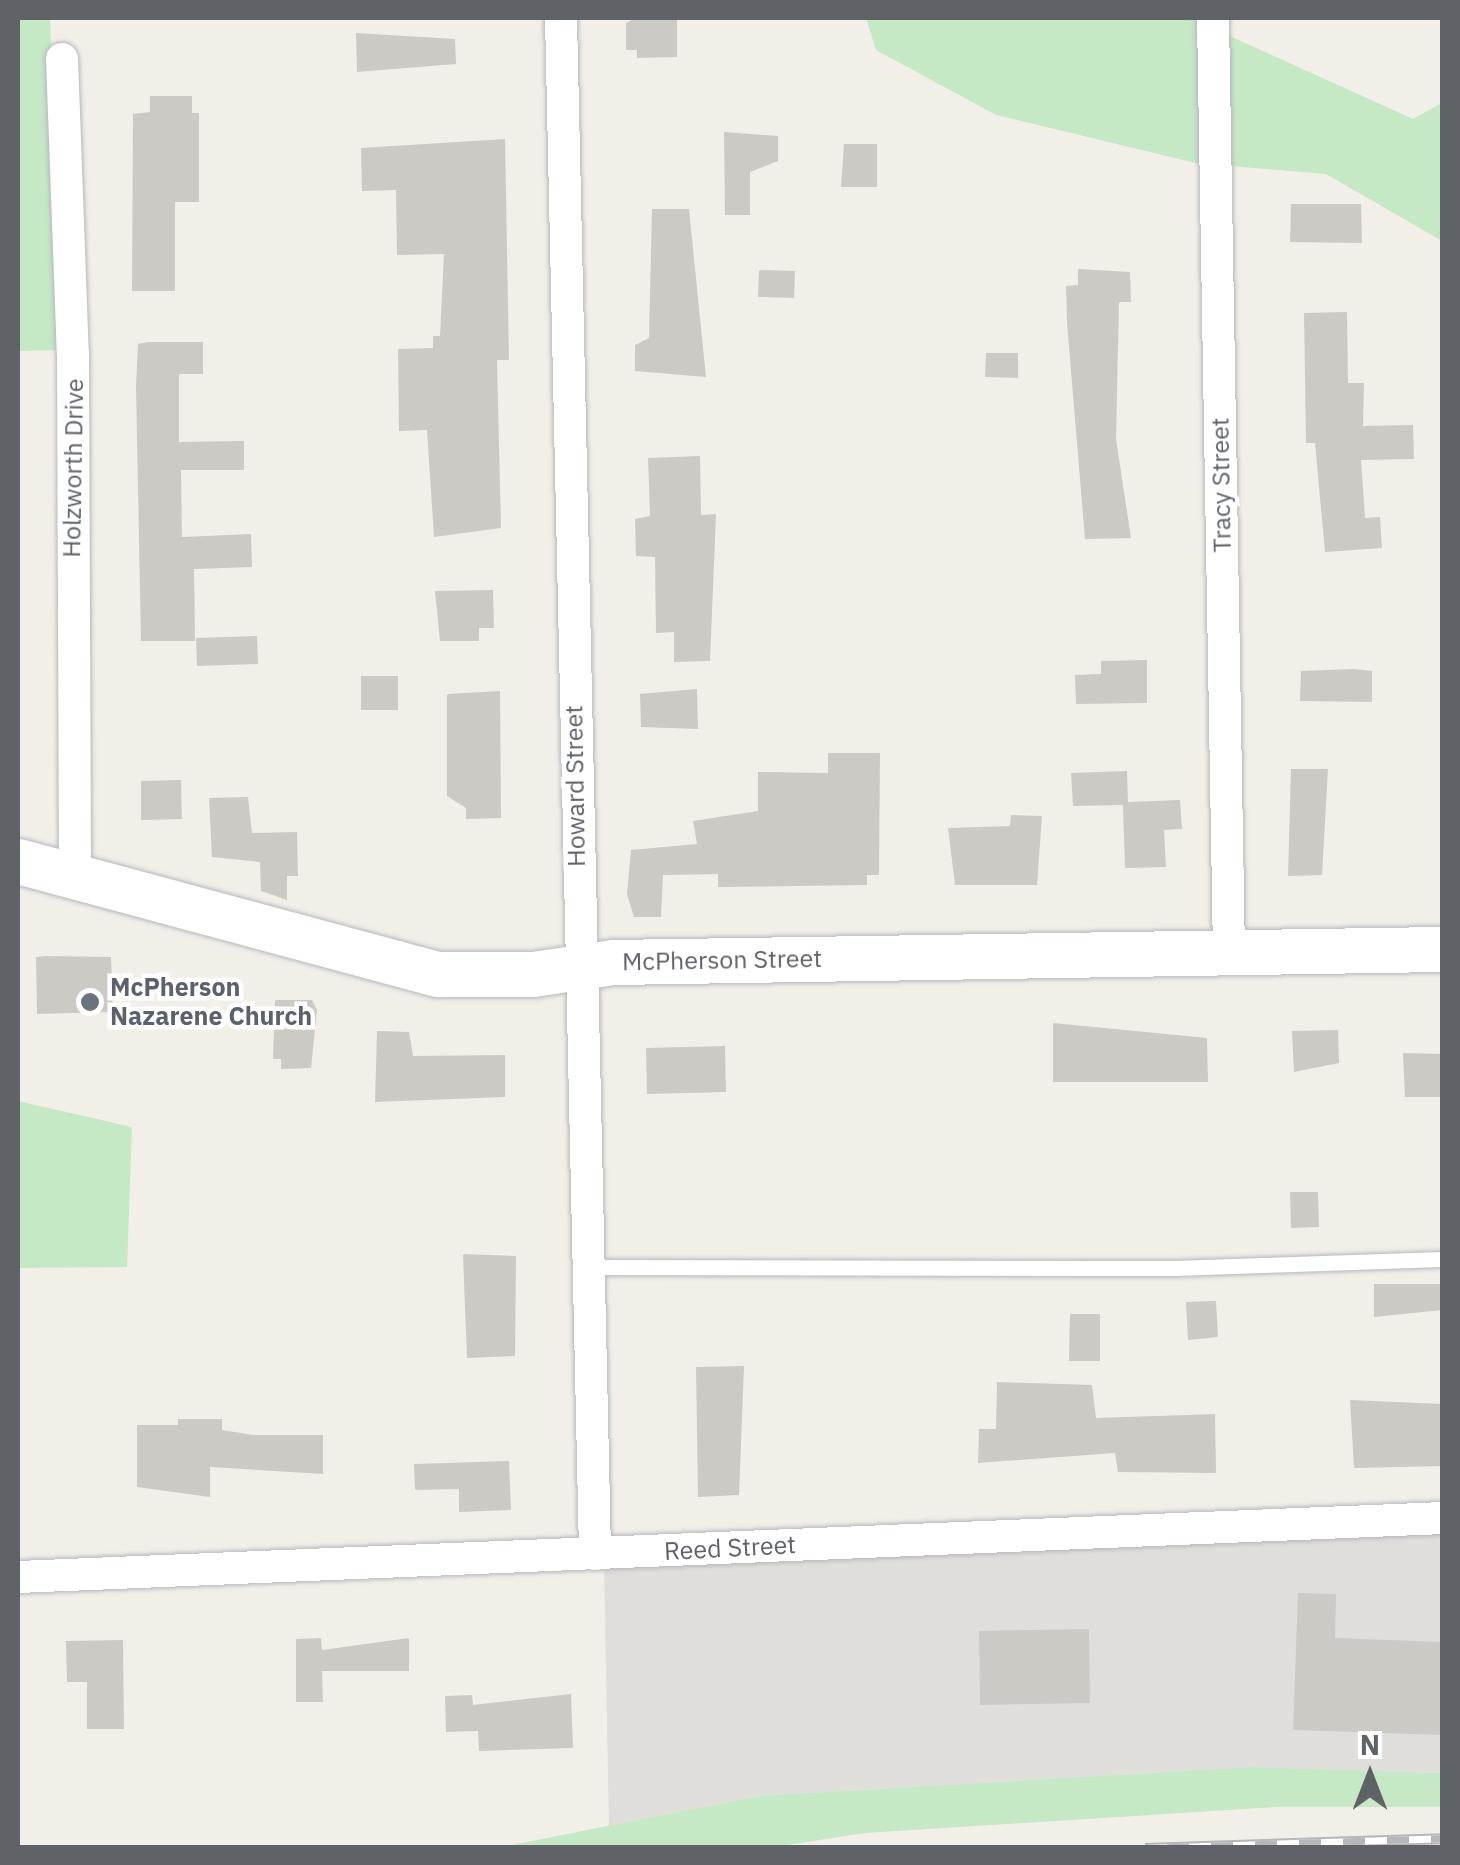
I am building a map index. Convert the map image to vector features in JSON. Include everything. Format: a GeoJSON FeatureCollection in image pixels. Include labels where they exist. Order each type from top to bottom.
{"type":"FeatureCollection","features":[{"type":"Feature","properties":{"kind":"street","name":"Howard Street"},"geometry":{"type":"LineString","coordinates":[[561,18],[595,1554]]}},
{"type":"Feature","properties":{"kind":"street","name":"Tracy Street"},"geometry":{"type":"LineString","coordinates":[[1212,18],[1230,952]]}},
{"type":"Feature","properties":{"kind":"street","name":"Holzworth Drive"},"geometry":{"type":"LineString","coordinates":[[62,60],[74,354],[75,877]]}},
{"type":"Feature","properties":{"kind":"street","name":"McPherson Street"},"geometry":{"type":"LineString","coordinates":[[18,861],[438,974],[580,967],[1442,949]]}},
{"type":"Feature","properties":{"kind":"street","name":"Reed Street"},"geometry":{"type":"LineString","coordinates":[[18,1577],[1442,1518]]}},
{"type":"Feature","properties":{"kind":"lane"},"geometry":{"type":"LineString","coordinates":[[588,1266],[1174,1268],[1442,1260]]}},
{"type":"Feature","properties":{"kind":"shaded area"},"geometry":{"type":"Polygon","coordinates":[[[1442,1517],[1442,1773],[1251,1767],[759,1796],[609,1826],[604,1567],[1442,1517]]]}},
{"type":"Feature","properties":{"kind":"green space"},"geometry":{"type":"Polygon","coordinates":[[[18,18],[50,18],[60,350],[18,351],[18,18]]]}},
{"type":"Feature","properties":{"kind":"green space"},"geometry":{"type":"Polygon","coordinates":[[[866,18],[1190,18],[1413,119],[1442,103],[1442,241],[1326,174],[1196,163],[996,115],[876,50],[866,18]]]}},
{"type":"Feature","properties":{"kind":"green space"},"geometry":{"type":"Polygon","coordinates":[[[18,1101],[132,1127],[127,1267],[18,1268],[18,1101]]]}},
{"type":"Feature","properties":{"kind":"green space"},"geometry":{"type":"Polygon","coordinates":[[[1251,1767],[1442,1773],[1442,1807],[1274,1807],[865,1833],[774,1847],[502,1847],[759,1796],[1251,1767]]]}},
{"type":"Feature","properties":{"kind":"building"},"geometry":{"type":"Polygon","coordinates":[[[636,18],[677,18],[677,57],[637,58],[637,50],[626,50],[626,23],[636,18]]]}},
{"type":"Feature","properties":{"kind":"building"},"geometry":{"type":"Polygon","coordinates":[[[356,33],[455,39],[456,64],[357,72],[356,33]]]}},
{"type":"Feature","properties":{"kind":"building"},"geometry":{"type":"Polygon","coordinates":[[[150,96],[192,96],[192,113],[199,113],[199,202],[175,202],[175,291],[132,291],[133,114],[150,112],[150,96]]]}},
{"type":"Feature","properties":{"kind":"building"},"geometry":{"type":"Polygon","coordinates":[[[724,132],[778,136],[778,161],[750,172],[750,215],[725,215],[724,132]]]}},
{"type":"Feature","properties":{"kind":"building"},"geometry":{"type":"Polygon","coordinates":[[[505,139],[509,360],[497,360],[501,528],[434,537],[427,430],[399,431],[398,349],[433,348],[433,336],[440,336],[444,254],[397,255],[396,190],[362,191],[361,148],[505,139]]]}},
{"type":"Feature","properties":{"kind":"building"},"geometry":{"type":"Polygon","coordinates":[[[844,144],[877,144],[877,187],[841,187],[844,144]]]}},
{"type":"Feature","properties":{"kind":"building"},"geometry":{"type":"Polygon","coordinates":[[[1291,204],[1361,204],[1362,243],[1290,242],[1291,204]]]}},
{"type":"Feature","properties":{"kind":"building"},"geometry":{"type":"Polygon","coordinates":[[[652,209],[689,209],[706,377],[635,371],[635,345],[649,338],[652,209]]]}},
{"type":"Feature","properties":{"kind":"building"},"geometry":{"type":"Polygon","coordinates":[[[1078,269],[1130,272],[1131,302],[1119,302],[1116,439],[1131,538],[1085,539],[1066,286],[1078,285],[1078,269]]]}},
{"type":"Feature","properties":{"kind":"building"},"geometry":{"type":"Polygon","coordinates":[[[759,270],[795,271],[794,298],[758,297],[759,270]]]}},
{"type":"Feature","properties":{"kind":"building"},"geometry":{"type":"Polygon","coordinates":[[[1347,312],[1348,383],[1364,383],[1363,426],[1413,425],[1414,459],[1361,460],[1365,518],[1380,517],[1382,548],[1325,552],[1315,443],[1306,443],[1304,313],[1347,312]]]}},
{"type":"Feature","properties":{"kind":"building"},"geometry":{"type":"Polygon","coordinates":[[[203,342],[203,374],[179,374],[179,442],[244,441],[244,470],[181,470],[182,537],[251,534],[252,567],[194,569],[195,641],[141,641],[136,387],[138,344],[203,342]]]}},
{"type":"Feature","properties":{"kind":"building"},"geometry":{"type":"Polygon","coordinates":[[[986,353],[1018,353],[1018,378],[985,377],[986,353]]]}},
{"type":"Feature","properties":{"kind":"building"},"geometry":{"type":"Polygon","coordinates":[[[700,456],[701,515],[716,514],[710,661],[674,662],[674,632],[656,633],[655,557],[636,556],[635,519],[650,516],[648,458],[700,456]]]}},
{"type":"Feature","properties":{"kind":"building"},"geometry":{"type":"Polygon","coordinates":[[[493,590],[494,628],[479,628],[479,641],[440,641],[435,591],[493,590]]]}},
{"type":"Feature","properties":{"kind":"building"},"geometry":{"type":"Polygon","coordinates":[[[257,636],[258,664],[197,666],[196,638],[257,636]]]}},
{"type":"Feature","properties":{"kind":"building"},"geometry":{"type":"Polygon","coordinates":[[[1147,660],[1147,703],[1076,704],[1075,675],[1101,674],[1101,661],[1147,660]]]}},
{"type":"Feature","properties":{"kind":"building"},"geometry":{"type":"Polygon","coordinates":[[[1301,671],[1372,671],[1372,702],[1300,701],[1301,671]]]}},
{"type":"Feature","properties":{"kind":"building"},"geometry":{"type":"Polygon","coordinates":[[[361,676],[398,676],[398,710],[361,710],[361,676]]]}},
{"type":"Feature","properties":{"kind":"building"},"geometry":{"type":"Polygon","coordinates":[[[697,689],[698,729],[641,727],[640,694],[697,689]]]}},
{"type":"Feature","properties":{"kind":"building"},"geometry":{"type":"Polygon","coordinates":[[[500,691],[501,818],[466,819],[466,808],[447,796],[447,694],[500,691]]]}},
{"type":"Feature","properties":{"kind":"building"},"geometry":{"type":"Polygon","coordinates":[[[828,753],[880,753],[879,875],[867,875],[867,885],[718,887],[718,874],[663,875],[661,917],[634,917],[627,894],[631,850],[697,844],[693,821],[758,811],[758,772],[828,773],[828,753]]]}},
{"type":"Feature","properties":{"kind":"building"},"geometry":{"type":"Polygon","coordinates":[[[1291,769],[1328,769],[1322,875],[1288,876],[1291,769]]]}},
{"type":"Feature","properties":{"kind":"building"},"geometry":{"type":"Polygon","coordinates":[[[1127,771],[1128,802],[1180,800],[1182,829],[1164,830],[1166,867],[1125,868],[1123,805],[1073,806],[1071,773],[1127,771]]]}},
{"type":"Feature","properties":{"kind":"building"},"geometry":{"type":"Polygon","coordinates":[[[181,780],[182,819],[141,820],[141,781],[181,780]]]}},
{"type":"Feature","properties":{"kind":"building"},"geometry":{"type":"Polygon","coordinates":[[[248,797],[252,833],[297,832],[298,876],[287,876],[287,900],[261,891],[260,862],[212,857],[209,798],[248,797]]]}},
{"type":"Feature","properties":{"kind":"building"},"geometry":{"type":"Polygon","coordinates":[[[1011,815],[1042,816],[1037,885],[955,885],[948,828],[1010,826],[1011,815]]]}},
{"type":"Feature","properties":{"kind":"building"},"geometry":{"type":"Polygon","coordinates":[[[36,957],[111,957],[113,1012],[37,1014],[36,957]]]}},
{"type":"Feature","properties":{"kind":"building"},"geometry":{"type":"Polygon","coordinates":[[[275,1000],[312,1000],[317,1010],[311,1068],[281,1069],[281,1059],[273,1059],[275,1000]]]}},
{"type":"Feature","properties":{"kind":"building"},"geometry":{"type":"Polygon","coordinates":[[[1053,1023],[1207,1038],[1208,1082],[1053,1082],[1053,1023]]]}},
{"type":"Feature","properties":{"kind":"building"},"geometry":{"type":"Polygon","coordinates":[[[1338,1030],[1339,1063],[1294,1072],[1292,1031],[1338,1030]]]}},
{"type":"Feature","properties":{"kind":"building"},"geometry":{"type":"Polygon","coordinates":[[[377,1031],[409,1032],[413,1056],[505,1055],[505,1097],[375,1102],[377,1031]]]}},
{"type":"Feature","properties":{"kind":"building"},"geometry":{"type":"Polygon","coordinates":[[[725,1046],[726,1092],[647,1094],[646,1048],[725,1046]]]}},
{"type":"Feature","properties":{"kind":"building"},"geometry":{"type":"Polygon","coordinates":[[[1403,1053],[1442,1054],[1442,1097],[1405,1097],[1403,1053]]]}},
{"type":"Feature","properties":{"kind":"building"},"geometry":{"type":"Polygon","coordinates":[[[1290,1192],[1318,1192],[1319,1227],[1291,1228],[1290,1192]]]}},
{"type":"Feature","properties":{"kind":"building"},"geometry":{"type":"Polygon","coordinates":[[[463,1254],[516,1256],[515,1356],[467,1358],[463,1254]]]}},
{"type":"Feature","properties":{"kind":"building"},"geometry":{"type":"Polygon","coordinates":[[[1374,1284],[1442,1284],[1442,1310],[1374,1317],[1374,1284]]]}},
{"type":"Feature","properties":{"kind":"building"},"geometry":{"type":"Polygon","coordinates":[[[1216,1301],[1218,1337],[1188,1340],[1186,1302],[1216,1301]]]}},
{"type":"Feature","properties":{"kind":"building"},"geometry":{"type":"Polygon","coordinates":[[[1070,1314],[1100,1314],[1100,1361],[1069,1361],[1070,1314]]]}},
{"type":"Feature","properties":{"kind":"building"},"geometry":{"type":"Polygon","coordinates":[[[744,1366],[739,1495],[698,1497],[696,1367],[744,1366]]]}},
{"type":"Feature","properties":{"kind":"building"},"geometry":{"type":"Polygon","coordinates":[[[997,1382],[1092,1385],[1096,1418],[1215,1414],[1216,1473],[1118,1472],[1115,1453],[978,1463],[979,1429],[996,1429],[997,1382]]]}},
{"type":"Feature","properties":{"kind":"building"},"geometry":{"type":"Polygon","coordinates":[[[1350,1400],[1442,1404],[1442,1466],[1354,1468],[1350,1400]]]}},
{"type":"Feature","properties":{"kind":"building"},"geometry":{"type":"Polygon","coordinates":[[[178,1419],[222,1419],[222,1430],[253,1435],[323,1435],[323,1474],[210,1467],[210,1497],[137,1487],[137,1425],[178,1425],[178,1419]]]}},
{"type":"Feature","properties":{"kind":"building"},"geometry":{"type":"Polygon","coordinates":[[[509,1461],[511,1510],[459,1512],[459,1489],[415,1490],[414,1464],[509,1461]]]}},
{"type":"Feature","properties":{"kind":"building"},"geometry":{"type":"Polygon","coordinates":[[[1298,1593],[1336,1594],[1335,1638],[1442,1642],[1442,1735],[1293,1730],[1298,1593]]]}},
{"type":"Feature","properties":{"kind":"building"},"geometry":{"type":"Polygon","coordinates":[[[1089,1629],[1090,1703],[980,1705],[979,1631],[1089,1629]]]}},
{"type":"Feature","properties":{"kind":"building"},"geometry":{"type":"Polygon","coordinates":[[[321,1638],[322,1650],[409,1638],[409,1671],[322,1671],[323,1702],[296,1702],[296,1639],[321,1638]]]}},
{"type":"Feature","properties":{"kind":"building"},"geometry":{"type":"Polygon","coordinates":[[[123,1640],[124,1729],[87,1729],[87,1682],[67,1682],[66,1641],[123,1640]]]}},
{"type":"Feature","properties":{"kind":"building"},"geometry":{"type":"Polygon","coordinates":[[[571,1694],[573,1748],[479,1751],[478,1731],[446,1732],[445,1696],[472,1695],[473,1705],[571,1694]]]}},
{"type":"Feature","properties":{"kind":"railway"},"geometry":{"type":"LineString","coordinates":[[1145,1848],[1442,1838]]}},
{"type":"Feature","properties":{"kind":"place","name":"McPherson Nazarene Church"},"geometry":{"type":"Point","coordinates":[90,1002]}}]}
